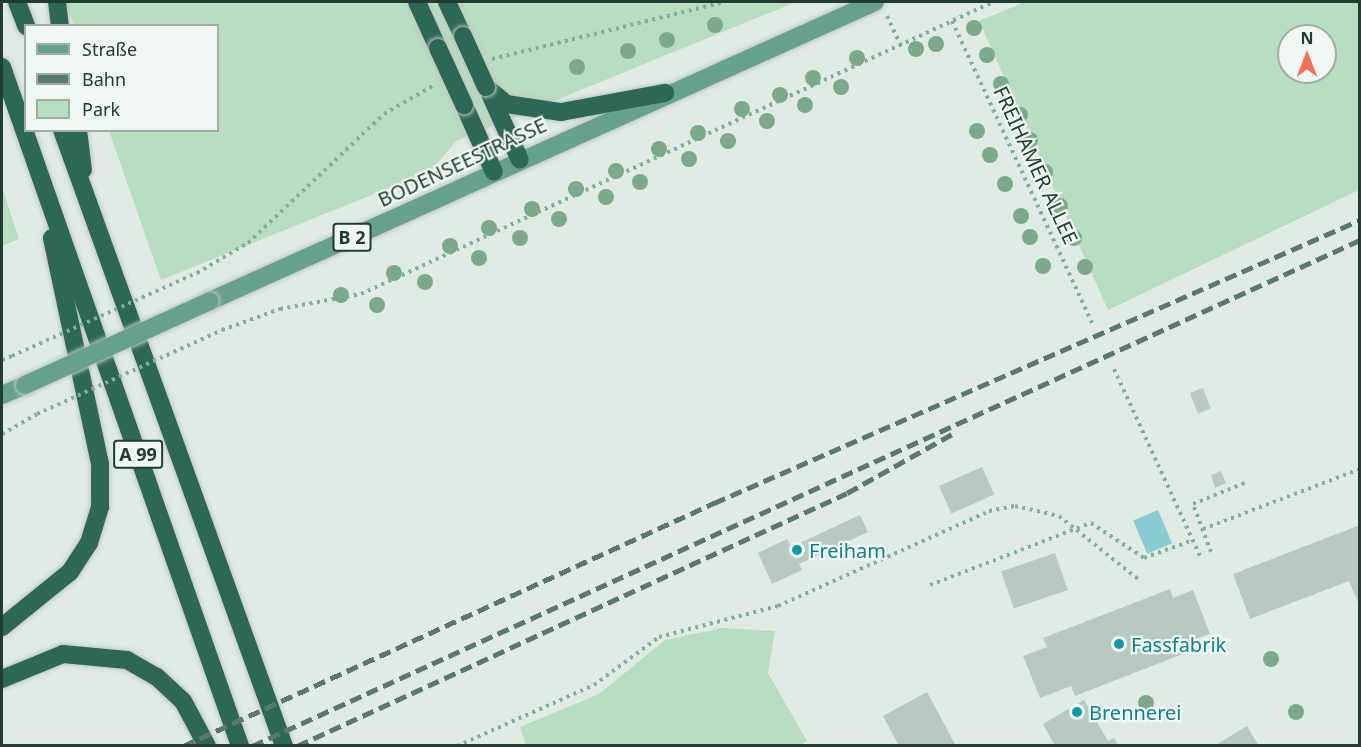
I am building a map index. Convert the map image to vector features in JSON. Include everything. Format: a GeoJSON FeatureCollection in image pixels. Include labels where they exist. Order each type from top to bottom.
{"type":"FeatureCollection","features":[{"type":"Feature","properties":{"kind":"highway"},"geometry":{"type":"LineString","coordinates":[[17,2],[25,24]]}},
{"type":"Feature","properties":{"kind":"highway"},"geometry":{"type":"LineString","coordinates":[[57,2],[60,24]]}},
{"type":"Feature","properties":{"kind":"highway"},"geometry":{"type":"LineString","coordinates":[[417,2],[494,172]]}},
{"type":"Feature","properties":{"kind":"highway"},"geometry":{"type":"LineString","coordinates":[[447,2],[520,160]]}},
{"type":"Feature","properties":{"kind":"highway","name":"A 99"},"geometry":{"type":"LineString","coordinates":[[2,67],[24,129]]}},
{"type":"Feature","properties":{"kind":"highway"},"geometry":{"type":"LineString","coordinates":[[488,91],[514,106],[561,112],[665,93]]}},
{"type":"Feature","properties":{"kind":"highway","name":"A 99"},"geometry":{"type":"LineString","coordinates":[[25,132],[240,746]]}},
{"type":"Feature","properties":{"kind":"highway","name":"A 99"},"geometry":{"type":"LineString","coordinates":[[63,132],[284,746]]}},
{"type":"Feature","properties":{"kind":"highway"},"geometry":{"type":"LineString","coordinates":[[78,132],[86,202]]}},
{"type":"Feature","properties":{"kind":"highway"},"geometry":{"type":"LineString","coordinates":[[2,627],[41,600],[81,557],[96,526],[102,486],[36,163]]}},
{"type":"Feature","properties":{"kind":"highway"},"geometry":{"type":"LineString","coordinates":[[2,678],[63,654],[127,660],[157,676],[183,701],[207,746]]}},
{"type":"Feature","properties":{"kind":"main road","name":"BODENSEESTRASSE"},"geometry":{"type":"LineString","coordinates":[[2,395],[665,93],[880,6]]}},
{"type":"Feature","properties":{"kind":"path"},"geometry":{"type":"LineString","coordinates":[[491,60],[724,2]]}},
{"type":"Feature","properties":{"kind":"path"},"geometry":{"type":"LineString","coordinates":[[2,434],[38,414],[222,330],[280,309],[361,294],[993,2]]}},
{"type":"Feature","properties":{"kind":"path"},"geometry":{"type":"LineString","coordinates":[[880,6],[901,46]]}},
{"type":"Feature","properties":{"kind":"path","name":"FREIHAMER ALLEE"},"geometry":{"type":"LineString","coordinates":[[952,21],[1092,323]]}},
{"type":"Feature","properties":{"kind":"path"},"geometry":{"type":"LineString","coordinates":[[2,360],[197,273],[248,243],[384,114],[434,85]]}},
{"type":"Feature","properties":{"kind":"path"},"geometry":{"type":"LineString","coordinates":[[1114,369],[1200,556]]}},
{"type":"Feature","properties":{"kind":"path"},"geometry":{"type":"LineString","coordinates":[[1203,529],[1359,469]]}},
{"type":"Feature","properties":{"kind":"path"},"geometry":{"type":"LineString","coordinates":[[1211,552],[1193,504],[1247,482]]}},
{"type":"Feature","properties":{"kind":"path"},"geometry":{"type":"LineString","coordinates":[[457,746],[594,685],[659,637],[718,617],[778,606],[989,511],[1038,508],[1074,529],[1138,579]]}},
{"type":"Feature","properties":{"kind":"path"},"geometry":{"type":"LineString","coordinates":[[930,585],[1091,523],[1144,558],[1192,540]]}},
{"type":"Feature","properties":{"kind":"green space"},"geometry":{"type":"Polygon","coordinates":[[[65,2],[796,2],[456,141],[431,171],[161,280],[109,132],[219,132],[219,24],[74,24],[65,2]]]}},
{"type":"Feature","properties":{"kind":"green space"},"geometry":{"type":"Polygon","coordinates":[[[1025,2],[1359,2],[1359,190],[1108,310],[979,21],[1025,2]]]}},
{"type":"Feature","properties":{"kind":"green space"},"geometry":{"type":"Polygon","coordinates":[[[2,187],[19,239],[2,246],[2,187]]]}},
{"type":"Feature","properties":{"kind":"green space"},"geometry":{"type":"Polygon","coordinates":[[[722,628],[775,631],[768,673],[807,741],[799,746],[526,745],[520,727],[599,694],[665,640],[722,628]]]}},
{"type":"Feature","properties":{"kind":"water"},"geometry":{"type":"Polygon","coordinates":[[[1158,510],[1172,543],[1147,554],[1133,521],[1158,510]]]}},
{"type":"Feature","properties":{"kind":"building"},"geometry":{"type":"Polygon","coordinates":[[[1203,388],[1211,409],[1198,414],[1190,393],[1203,388]]]}},
{"type":"Feature","properties":{"kind":"building"},"geometry":{"type":"Polygon","coordinates":[[[982,467],[994,494],[951,514],[939,486],[982,467]]]}},
{"type":"Feature","properties":{"kind":"building"},"geometry":{"type":"Polygon","coordinates":[[[1221,471],[1226,483],[1215,488],[1211,475],[1221,471]]]}},
{"type":"Feature","properties":{"kind":"building","name":"Freiham"},"geometry":{"type":"Polygon","coordinates":[[[860,515],[868,532],[799,564],[802,570],[772,584],[758,553],[787,539],[791,547],[860,515]]]}},
{"type":"Feature","properties":{"kind":"building"},"geometry":{"type":"Polygon","coordinates":[[[1360,525],[1360,607],[1349,581],[1250,619],[1233,574],[1360,525]]]}},
{"type":"Feature","properties":{"kind":"building"},"geometry":{"type":"Polygon","coordinates":[[[1055,553],[1068,590],[1014,608],[1001,572],[1055,553]]]}},
{"type":"Feature","properties":{"kind":"building","name":"Fassfabrik"},"geometry":{"type":"Polygon","coordinates":[[[1170,589],[1173,598],[1193,590],[1210,634],[1190,641],[1193,650],[1075,696],[1071,686],[1040,698],[1023,656],[1047,647],[1043,638],[1170,589]]]}},
{"type":"Feature","properties":{"kind":"building"},"geometry":{"type":"Polygon","coordinates":[[[927,692],[956,746],[899,746],[883,716],[927,692]]]}},
{"type":"Feature","properties":{"kind":"building","name":"Brennerei"},"geometry":{"type":"Polygon","coordinates":[[[1084,700],[1108,741],[1114,738],[1119,746],[1055,746],[1043,724],[1084,700]]]}},
{"type":"Feature","properties":{"kind":"building"},"geometry":{"type":"Polygon","coordinates":[[[1247,726],[1259,746],[1214,746],[1247,726]]]}},
{"type":"Feature","properties":{"kind":"railway"},"geometry":{"type":"LineString","coordinates":[[183,746],[714,503],[1360,220]]}},
{"type":"Feature","properties":{"kind":"railway"},"geometry":{"type":"LineString","coordinates":[[252,746],[1360,240]]}},
{"type":"Feature","properties":{"kind":"railway"},"geometry":{"type":"LineString","coordinates":[[297,746],[847,493],[952,434]]}},
{"type":"Feature","properties":{"kind":"place","name":"Freiham"},"geometry":{"type":"Point","coordinates":[797,550]}},
{"type":"Feature","properties":{"kind":"place","name":"Fassfabrik"},"geometry":{"type":"Point","coordinates":[1119,644]}},
{"type":"Feature","properties":{"kind":"place","name":"Brennerei"},"geometry":{"type":"Point","coordinates":[1077,712]}}]}
